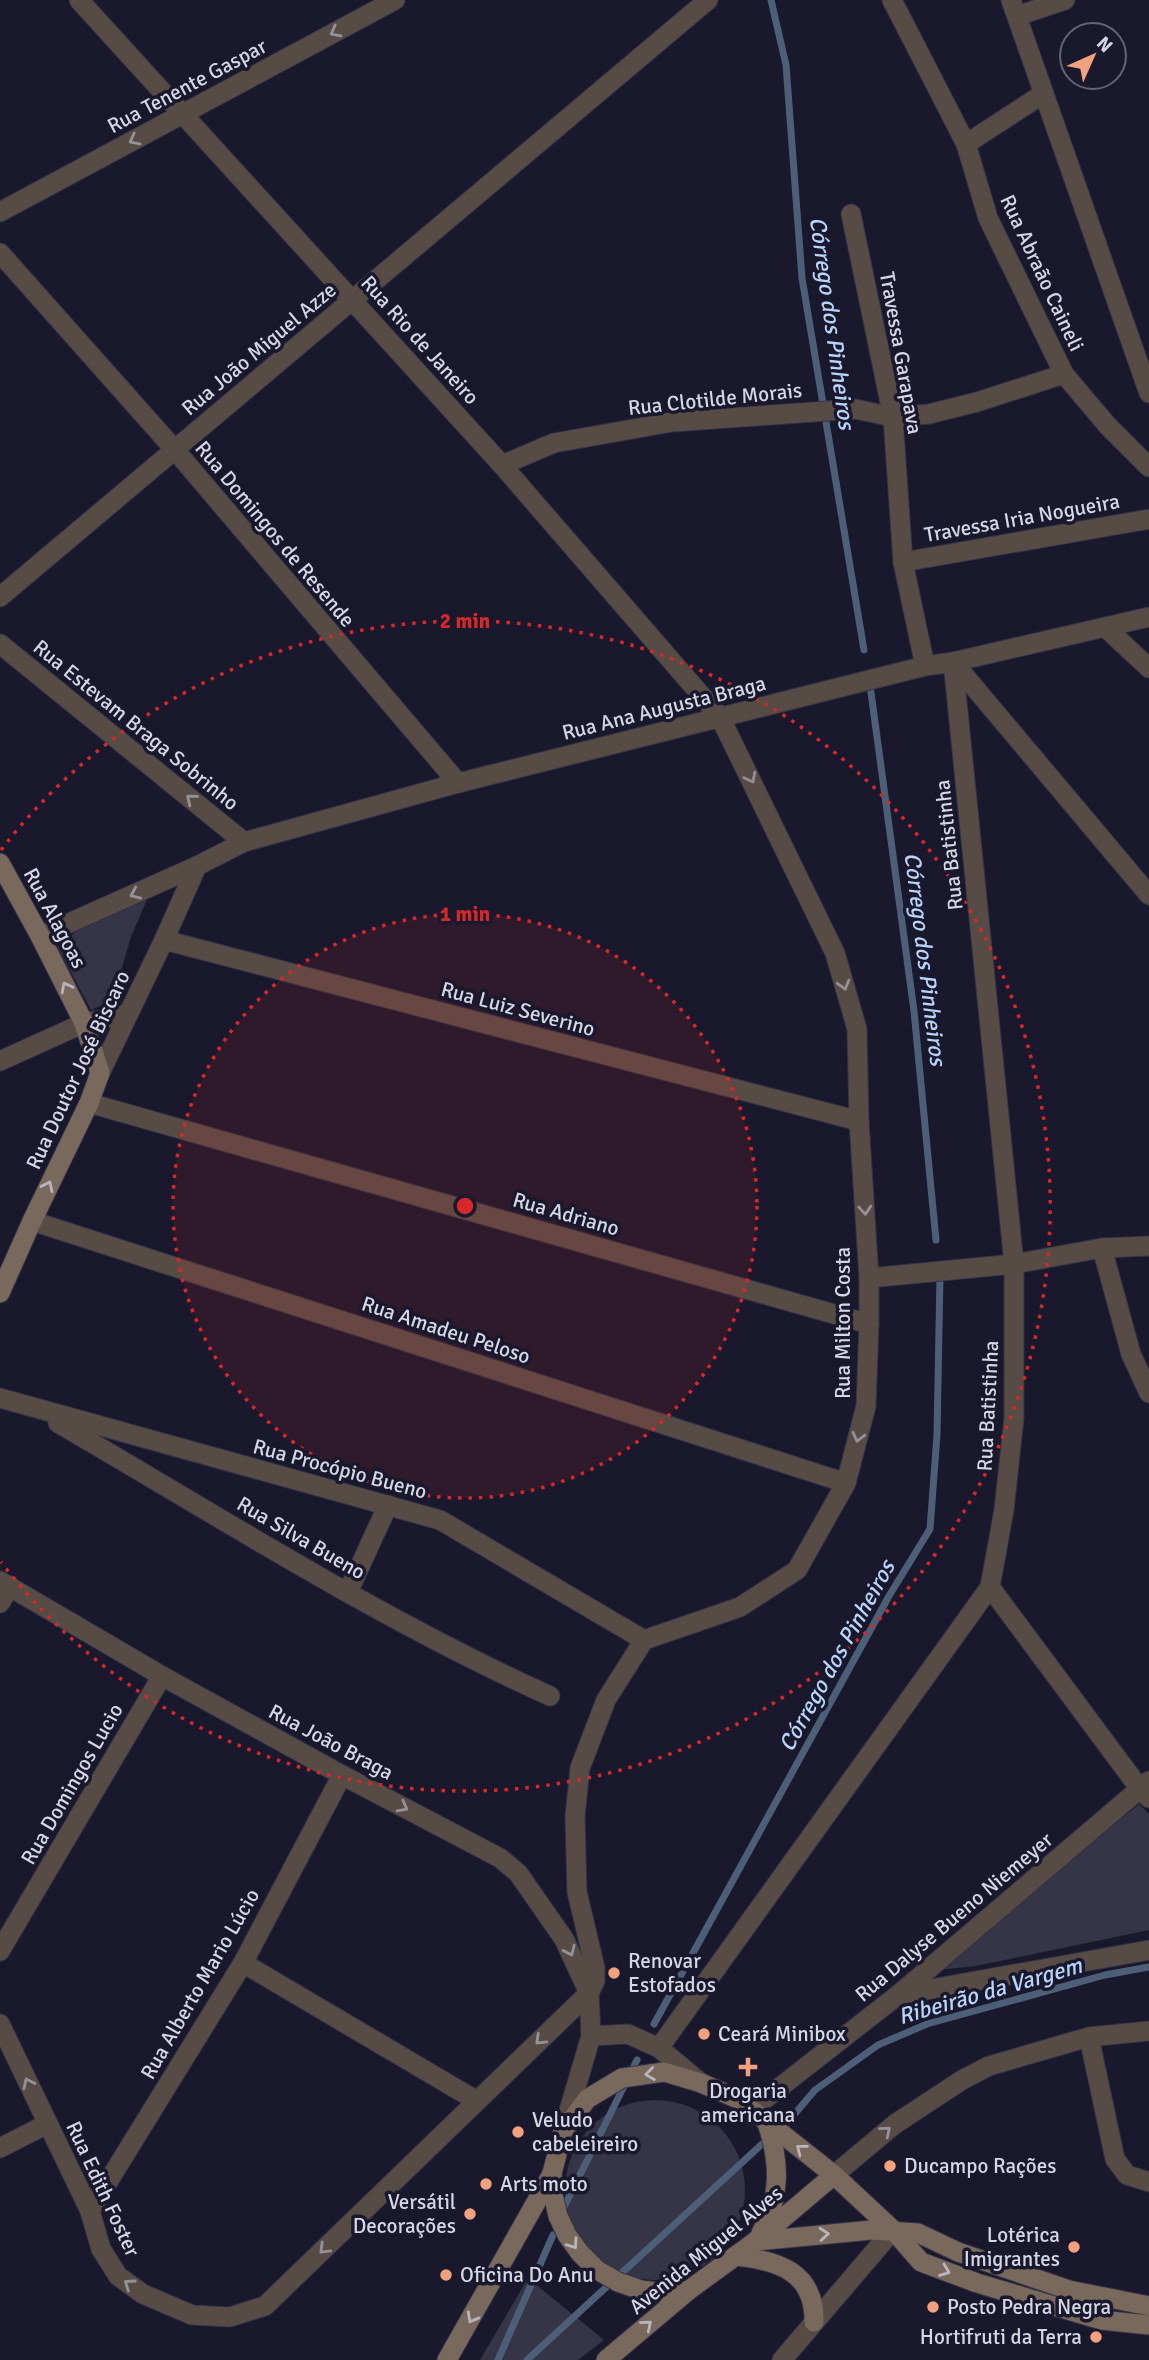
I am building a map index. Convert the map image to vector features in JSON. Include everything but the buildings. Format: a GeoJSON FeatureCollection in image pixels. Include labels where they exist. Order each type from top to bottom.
{"type":"FeatureCollection","features":[{"type":"Feature","properties":{"kind":"main road","name":"Rua Alagoas"},"geometry":{"type":"LineString","coordinates":[[0,863],[84,1023],[100,1073]]}},
{"type":"Feature","properties":{"kind":"main road","name":"Rua Doutor José Biscaro"},"geometry":{"type":"LineString","coordinates":[[0,1293],[89,1103],[100,1073]]}},
{"type":"Feature","properties":{"kind":"main road"},"geometry":{"type":"LineString","coordinates":[[447,2360],[552,2173],[563,2132],[587,2098],[622,2078],[664,2072],[701,2082],[745,2104],[834,2175],[893,2230],[921,2262],[977,2283],[1101,2320],[1149,2325]]}},
{"type":"Feature","properties":{"kind":"main road"},"geometry":{"type":"LineString","coordinates":[[756,2241],[766,2224],[778,2186],[775,2147],[767,2123]]}},
{"type":"Feature","properties":{"kind":"main road"},"geometry":{"type":"LineString","coordinates":[[552,2173],[558,2216],[567,2235],[597,2270],[618,2282],[641,2290],[665,2293],[689,2290]]}},
{"type":"Feature","properties":{"kind":"main road","name":"Avenida Miguel Alves"},"geometry":{"type":"LineString","coordinates":[[606,2360],[689,2290],[756,2241],[834,2175]]}},
{"type":"Feature","properties":{"kind":"main road"},"geometry":{"type":"LineString","coordinates":[[756,2241],[872,2230],[918,2233],[958,2252],[1069,2290],[1149,2306]]}},
{"type":"Feature","properties":{"kind":"main road"},"geometry":{"type":"LineString","coordinates":[[736,2256],[758,2258],[779,2264],[793,2272],[810,2293],[814,2322]]}},
{"type":"Feature","properties":{"kind":"street","name":"Rua Rio de Janeiro"},"geometry":{"type":"LineString","coordinates":[[79,0],[502,465],[720,717]]}},
{"type":"Feature","properties":{"kind":"street","name":"Rua Tenente Gaspar"},"geometry":{"type":"LineString","coordinates":[[0,212],[395,0]]}},
{"type":"Feature","properties":{"kind":"street","name":"Rua João Miguel Azze"},"geometry":{"type":"LineString","coordinates":[[0,597],[708,0]]}},
{"type":"Feature","properties":{"kind":"street","name":"Rua Abraão Caineli"},"geometry":{"type":"LineString","coordinates":[[892,0],[966,144],[988,218],[1064,374],[1107,425],[1149,467]]}},
{"type":"Feature","properties":{"kind":"street"},"geometry":{"type":"LineString","coordinates":[[1065,0],[1014,8],[1149,393]]}},
{"type":"Feature","properties":{"kind":"street"},"geometry":{"type":"LineString","coordinates":[[966,144],[1043,94]]}},
{"type":"Feature","properties":{"kind":"street","name":"Travessa Garapava"},"geometry":{"type":"LineString","coordinates":[[851,214],[888,416],[903,562],[925,666]]}},
{"type":"Feature","properties":{"kind":"street","name":"Rua Domingos de Resende"},"geometry":{"type":"LineString","coordinates":[[0,253],[175,450],[458,783]]}},
{"type":"Feature","properties":{"kind":"street","name":"Rua Clotilde Morais"},"geometry":{"type":"LineString","coordinates":[[502,465],[554,443],[672,422],[855,409],[888,416],[929,414],[977,402],[1064,374]]}},
{"type":"Feature","properties":{"kind":"street","name":"Travessa Iria Nogueira"},"geometry":{"type":"LineString","coordinates":[[903,562],[1149,519]]}},
{"type":"Feature","properties":{"kind":"street","name":"Rua Ana Augusta Braga"},"geometry":{"type":"LineString","coordinates":[[40,936],[197,866],[244,842],[458,783],[925,666],[1149,617]]}},
{"type":"Feature","properties":{"kind":"street"},"geometry":{"type":"LineString","coordinates":[[1105,627],[1149,668]]}},
{"type":"Feature","properties":{"kind":"street","name":"Rua Estevam Braga Sobrinho"},"geometry":{"type":"LineString","coordinates":[[0,644],[244,842]]}},
{"type":"Feature","properties":{"kind":"street"},"geometry":{"type":"LineString","coordinates":[[953,662],[1149,895]]}},
{"type":"Feature","properties":{"kind":"street","name":"Rua Batistinha"},"geometry":{"type":"LineString","coordinates":[[659,2048],[990,1587],[1004,1510],[1014,1418],[1014,1264],[953,662]]}},
{"type":"Feature","properties":{"kind":"street","name":"Rua Milton Costa"},"geometry":{"type":"LineString","coordinates":[[644,1640],[740,1607],[796,1570],[846,1483],[866,1406],[869,1278],[859,1121],[857,1029],[835,953],[720,717]]}},
{"type":"Feature","properties":{"kind":"street","name":"Rua Doutor José Biscaro"},"geometry":{"type":"LineString","coordinates":[[100,1073],[197,866]]}},
{"type":"Feature","properties":{"kind":"street"},"geometry":{"type":"LineString","coordinates":[[1127,869],[1149,871]]}},
{"type":"Feature","properties":{"kind":"street","name":"Rua Luiz Severino"},"geometry":{"type":"LineString","coordinates":[[164,940],[859,1121]]}},
{"type":"Feature","properties":{"kind":"street"},"geometry":{"type":"LineString","coordinates":[[0,1060],[84,1023],[128,1014]]}},
{"type":"Feature","properties":{"kind":"street","name":"Rua Adriano"},"geometry":{"type":"LineString","coordinates":[[89,1103],[869,1324]]}},
{"type":"Feature","properties":{"kind":"street","name":"Rua Amadeu Peloso"},"geometry":{"type":"LineString","coordinates":[[32,1221],[846,1483]]}},
{"type":"Feature","properties":{"kind":"street"},"geometry":{"type":"LineString","coordinates":[[869,1278],[1014,1264],[1102,1248],[1149,1246]]}},
{"type":"Feature","properties":{"kind":"street"},"geometry":{"type":"LineString","coordinates":[[1102,1248],[1131,1354],[1149,1393]]}},
{"type":"Feature","properties":{"kind":"street","name":"Rua Procópio Bueno"},"geometry":{"type":"LineString","coordinates":[[0,1398],[440,1520],[644,1640]]}},
{"type":"Feature","properties":{"kind":"street","name":"Rua Silva Bueno"},"geometry":{"type":"LineString","coordinates":[[34,1409],[348,1592],[498,1673],[550,1696]]}},
{"type":"Feature","properties":{"kind":"street"},"geometry":{"type":"LineString","coordinates":[[348,1592],[388,1504]]}},
{"type":"Feature","properties":{"kind":"street"},"geometry":{"type":"LineString","coordinates":[[990,1587],[1146,1789]]}},
{"type":"Feature","properties":{"kind":"street","name":"Rua João Braga"},"geometry":{"type":"LineString","coordinates":[[3,1590],[500,1858],[518,1873],[564,1938],[589,1993]]}},
{"type":"Feature","properties":{"kind":"street"},"geometry":{"type":"LineString","coordinates":[[563,2132],[591,2036],[589,1993],[595,1981],[595,1968],[578,1892],[575,1816],[580,1768],[606,1700],[644,1640]]}},
{"type":"Feature","properties":{"kind":"street","name":"Rua Domingos Lucio"},"geometry":{"type":"LineString","coordinates":[[0,1951],[162,1676]]}},
{"type":"Feature","properties":{"kind":"street","name":"Rua Alberto Mario Lúcio"},"geometry":{"type":"LineString","coordinates":[[90,2211],[243,1963],[342,1775]]}},
{"type":"Feature","properties":{"kind":"street","name":"Rua Dalyse Bueno Niemeyer"},"geometry":{"type":"LineString","coordinates":[[745,2104],[898,1995],[1146,1789]]}},
{"type":"Feature","properties":{"kind":"street"},"geometry":{"type":"LineString","coordinates":[[898,1995],[1149,1950]]}},
{"type":"Feature","properties":{"kind":"street"},"geometry":{"type":"LineString","coordinates":[[243,1963],[477,2101]]}},
{"type":"Feature","properties":{"kind":"street","name":"Rua Edith Foster"},"geometry":{"type":"LineString","coordinates":[[0,2024],[90,2211],[101,2249],[118,2276],[143,2294],[192,2315],[230,2317],[265,2306],[589,1993]]}},
{"type":"Feature","properties":{"kind":"street"},"geometry":{"type":"LineString","coordinates":[[561,2020],[574,2021],[591,2036],[628,2034],[659,2048],[701,2082]]}},
{"type":"Feature","properties":{"kind":"street"},"geometry":{"type":"LineString","coordinates":[[834,2175],[895,2124],[962,2080],[989,2066],[1089,2037],[1149,2031]]}},
{"type":"Feature","properties":{"kind":"street"},"geometry":{"type":"LineString","coordinates":[[1089,2037],[1115,2159],[1127,2175],[1149,2182]]}},
{"type":"Feature","properties":{"kind":"street"},"geometry":{"type":"LineString","coordinates":[[0,2148],[47,2124]]}},
{"type":"Feature","properties":{"kind":"street"},"geometry":{"type":"LineString","coordinates":[[782,2360],[893,2230]]}},
{"type":"Feature","properties":{"kind":"shaded area"},"geometry":{"type":"Polygon","coordinates":[[[151,890],[131,937],[112,1001],[91,1010],[58,948],[76,931],[151,890]]]}},
{"type":"Feature","properties":{"kind":"shaded area"},"geometry":{"type":"Polygon","coordinates":[[[1139,1804],[1149,1814],[1149,1930],[976,1966],[937,1970],[1139,1804]]]}},
{"type":"Feature","properties":{"kind":"shaded area"},"geometry":{"type":"Polygon","coordinates":[[[655,2100],[673,2101],[690,2107],[719,2126],[738,2155],[744,2172],[744,2208],[738,2225],[719,2254],[690,2273],[673,2279],[655,2280],[637,2279],[620,2273],[591,2254],[572,2225],[566,2208],[565,2190],[566,2172],[572,2155],[591,2126],[620,2107],[637,2101],[655,2100]]]}},
{"type":"Feature","properties":{"kind":"shaded area"},"geometry":{"type":"Polygon","coordinates":[[[528,2278],[604,2340],[578,2360],[480,2360],[528,2278]]]}},
{"type":"Feature","properties":{"kind":"waterway","name":"Córrego dos Pinheiros"},"geometry":{"type":"LineString","coordinates":[[771,0],[786,65],[802,278],[864,650]]}},
{"type":"Feature","properties":{"kind":"waterway","name":"Córrego dos Pinheiros"},"geometry":{"type":"LineString","coordinates":[[870,685],[914,1011],[936,1240]]}},
{"type":"Feature","properties":{"kind":"waterway","name":"Córrego dos Pinheiros"},"geometry":{"type":"LineString","coordinates":[[654,2024],[889,1596],[930,1529],[937,1435],[940,1276]]}},
{"type":"Feature","properties":{"kind":"waterway","name":"Ribeirão da Vargem"},"geometry":{"type":"LineString","coordinates":[[787,2123],[815,2090],[878,2045],[927,2024],[1105,1975],[1149,1967]]}},
{"type":"Feature","properties":{"kind":"waterway","name":"Córrego dos Pinheiros"},"geometry":{"type":"LineString","coordinates":[[565,2205],[637,2060]]}},
{"type":"Feature","properties":{"kind":"waterway","name":"Ribeirão da Vargem"},"geometry":{"type":"LineString","coordinates":[[527,2360],[762,2144]]}},
{"type":"Feature","properties":{"kind":"waterway","name":"Córrego dos Pinheiros"},"geometry":{"type":"LineString","coordinates":[[498,2360],[553,2235]]}},
{"type":"Feature","properties":{"kind":"place","name":"Renovar Estofados"},"geometry":{"type":"Point","coordinates":[614,1973]}},
{"type":"Feature","properties":{"kind":"place","name":"Ceará Minibox"},"geometry":{"type":"Point","coordinates":[704,2034]}},
{"type":"Feature","properties":{"kind":"place","name":"Drogaria americana"},"geometry":{"type":"Point","coordinates":[748,2067]}},
{"type":"Feature","properties":{"kind":"place","name":"Veludo cabeleireiro"},"geometry":{"type":"Point","coordinates":[518,2132]}},
{"type":"Feature","properties":{"kind":"place","name":"Ducampo Rações"},"geometry":{"type":"Point","coordinates":[890,2166]}},
{"type":"Feature","properties":{"kind":"place","name":"Arts moto"},"geometry":{"type":"Point","coordinates":[486,2184]}},
{"type":"Feature","properties":{"kind":"place","name":"Versátil Decorações"},"geometry":{"type":"Point","coordinates":[470,2214]}},
{"type":"Feature","properties":{"kind":"place","name":"Lotérica Imigrantes"},"geometry":{"type":"Point","coordinates":[1074,2247]}},
{"type":"Feature","properties":{"kind":"place","name":"Oficina Do Anu"},"geometry":{"type":"Point","coordinates":[446,2275]}},
{"type":"Feature","properties":{"kind":"place","name":"Posto Pedra Negra"},"geometry":{"type":"Point","coordinates":[933,2307]}},
{"type":"Feature","properties":{"kind":"place","name":"Hortifruti da Terra"},"geometry":{"type":"Point","coordinates":[1096,2337]}}]}
